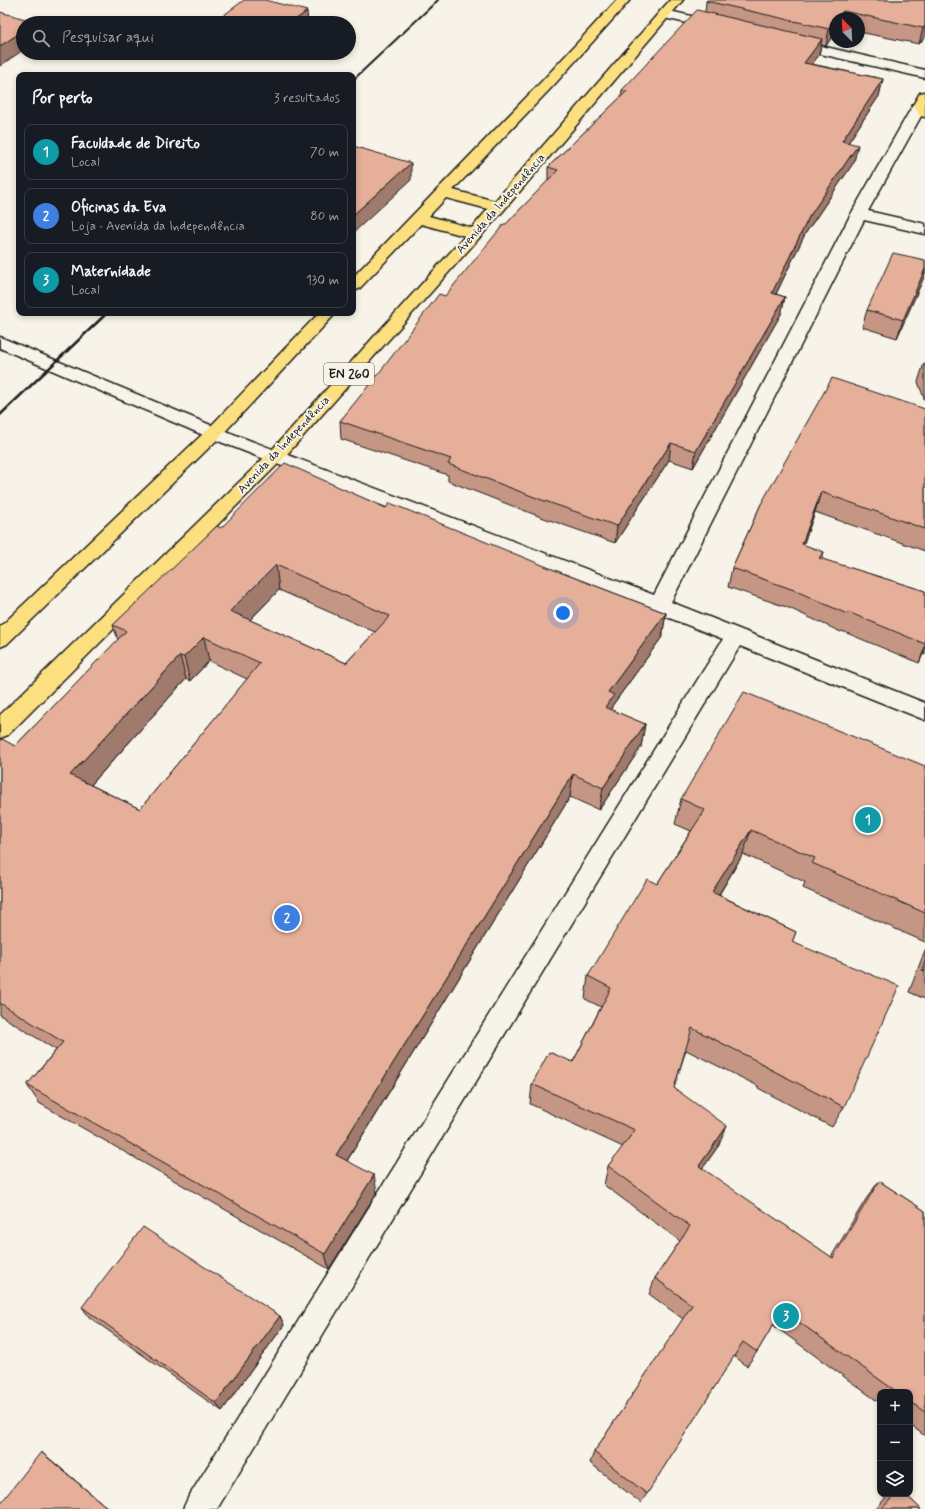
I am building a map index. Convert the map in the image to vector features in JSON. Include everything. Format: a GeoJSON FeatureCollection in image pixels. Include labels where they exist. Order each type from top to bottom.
{"type":"FeatureCollection","features":[{"type":"Feature","properties":{"kind":"main road"},"geometry":{"type":"LineString","coordinates":[[356,283],[548,83],[624,0]]}},
{"type":"Feature","properties":{"kind":"main road","name":"Avenida da Independência"},"geometry":{"type":"LineString","coordinates":[[0,729],[275,457],[499,207],[678,0]]}},
{"type":"Feature","properties":{"kind":"main road"},"geometry":{"type":"LineString","coordinates":[[443,192],[499,207]]}},
{"type":"Feature","properties":{"kind":"main road"},"geometry":{"type":"LineString","coordinates":[[418,218],[475,234]]}},
{"type":"Feature","properties":{"kind":"main road"},"geometry":{"type":"LineString","coordinates":[[0,639],[214,433],[325,316]]}},
{"type":"Feature","properties":{"kind":"street"},"geometry":{"type":"LineString","coordinates":[[665,14],[726,28]]}},
{"type":"Feature","properties":{"kind":"street"},"geometry":{"type":"LineString","coordinates":[[780,41],[925,74]]}},
{"type":"Feature","properties":{"kind":"street"},"geometry":{"type":"LineString","coordinates":[[659,605],[859,214],[923,105]]}},
{"type":"Feature","properties":{"kind":"street"},"geometry":{"type":"LineString","coordinates":[[859,214],[925,229]]}},
{"type":"Feature","properties":{"kind":"street"},"geometry":{"type":"LineString","coordinates":[[0,342],[214,433],[736,635],[925,712]]}},
{"type":"Feature","properties":{"kind":"street"},"geometry":{"type":"LineString","coordinates":[[199,1509],[736,635]]}},
{"type":"Feature","properties":{"kind":"building"},"geometry":{"type":"Polygon","coordinates":[[[244,0],[265,0],[307,11],[300,16],[223,16],[244,0]]]}},
{"type":"Feature","properties":{"kind":"building"},"geometry":{"type":"Polygon","coordinates":[[[925,0],[925,26],[923,28],[865,16],[865,12],[843,11],[829,12],[829,29],[706,1],[925,0]]]}},
{"type":"Feature","properties":{"kind":"building"},"geometry":{"type":"Polygon","coordinates":[[[697,10],[822,39],[804,63],[883,79],[842,141],[858,145],[809,217],[772,293],[785,297],[696,451],[671,443],[617,526],[542,500],[448,464],[451,459],[340,421],[386,364],[439,294],[445,296],[504,224],[506,224],[558,170],[548,167],[627,91],[622,90],[697,10]]]}},
{"type":"Feature","properties":{"kind":"building"},"geometry":{"type":"Polygon","coordinates":[[[0,12],[16,16],[16,36],[0,46],[0,12]]]}},
{"type":"Feature","properties":{"kind":"building"},"geometry":{"type":"Polygon","coordinates":[[[356,147],[411,163],[356,212],[356,147]]]}},
{"type":"Feature","properties":{"kind":"building"},"geometry":{"type":"Polygon","coordinates":[[[893,253],[925,260],[925,269],[903,320],[867,310],[893,253]]]}},
{"type":"Feature","properties":{"kind":"building"},"geometry":{"type":"Polygon","coordinates":[[[832,378],[925,409],[925,529],[821,492],[802,544],[824,552],[819,558],[925,591],[925,644],[848,612],[847,614],[794,590],[732,568],[761,504],[832,378]]]}},
{"type":"Feature","properties":{"kind":"building"},"geometry":{"type":"Polygon","coordinates":[[[285,463],[386,508],[390,503],[557,571],[666,613],[608,692],[614,695],[605,707],[645,724],[603,788],[573,774],[336,1155],[374,1175],[325,1254],[27,1085],[63,1042],[0,1003],[0,740],[2,739],[15,746],[126,631],[113,625],[217,526],[221,528],[285,463]],[[276,565],[230,611],[346,663],[390,616],[276,565]],[[204,637],[184,657],[180,656],[70,775],[140,809],[260,663],[204,637]]]}},
{"type":"Feature","properties":{"kind":"building"},"geometry":{"type":"Polygon","coordinates":[[[744,692],[925,766],[925,913],[812,863],[815,858],[751,830],[712,892],[796,932],[792,942],[899,986],[844,1107],[692,1028],[674,1088],[727,1126],[699,1166],[833,1258],[879,1181],[925,1211],[925,1412],[913,1404],[913,1389],[893,1389],[782,1310],[757,1352],[743,1342],[647,1494],[594,1452],[692,1305],[655,1278],[690,1226],[608,1166],[635,1130],[532,1084],[549,1052],[573,1062],[611,988],[588,976],[647,879],[657,884],[705,810],[681,799],[744,692]]]}},
{"type":"Feature","properties":{"kind":"building"},"geometry":{"type":"Polygon","coordinates":[[[925,962],[925,971],[922,970],[925,962]]]}},
{"type":"Feature","properties":{"kind":"building"},"geometry":{"type":"Polygon","coordinates":[[[143,1227],[280,1316],[216,1403],[82,1307],[143,1227]]]}},
{"type":"Feature","properties":{"kind":"building"},"geometry":{"type":"Polygon","coordinates":[[[41,1452],[109,1509],[0,1509],[0,1504],[41,1452]]]}},
{"type":"Feature","properties":{"kind":"building"},"geometry":{"type":"Polygon","coordinates":[[[892,1497],[908,1497],[921,1509],[882,1509],[892,1497]]]}},
{"type":"Feature","properties":{"kind":"railway"},"geometry":{"type":"LineString","coordinates":[[356,77],[438,0]]}},
{"type":"Feature","properties":{"kind":"railway"},"geometry":{"type":"LineString","coordinates":[[0,415],[104,316]]}},
{"type":"Feature","properties":{"kind":"place","name":"Faculdade de Direito"},"geometry":{"type":"Point","coordinates":[868,820]}},
{"type":"Feature","properties":{"kind":"place","name":"Oficinas da Eva"},"geometry":{"type":"Point","coordinates":[287,918]}},
{"type":"Feature","properties":{"kind":"place","name":"Maternidade"},"geometry":{"type":"Point","coordinates":[786,1316]}}]}
